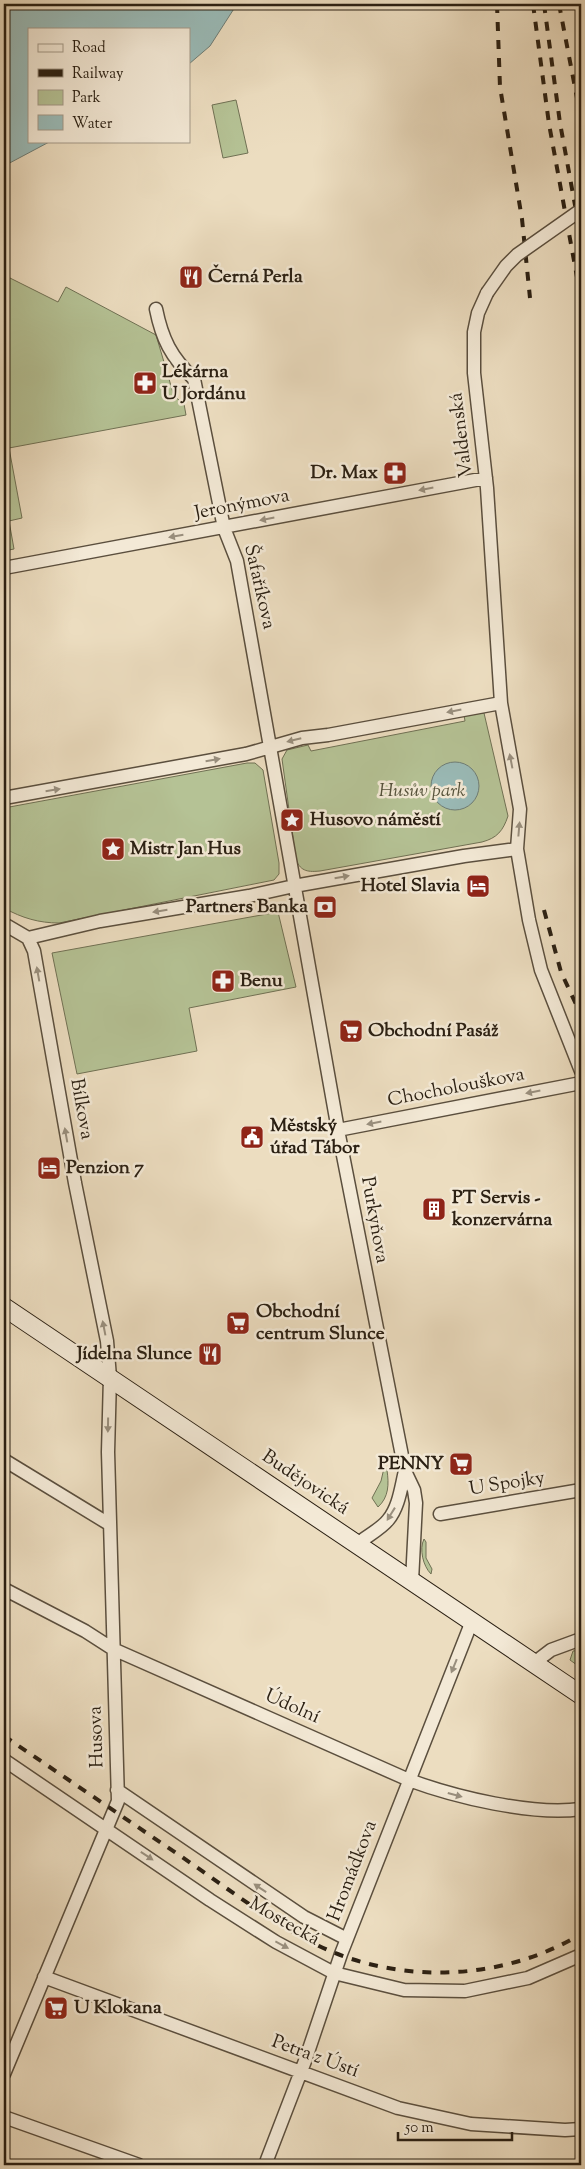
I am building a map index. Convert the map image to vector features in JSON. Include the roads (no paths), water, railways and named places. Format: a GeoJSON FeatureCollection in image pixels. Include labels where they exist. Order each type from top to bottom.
{"type":"FeatureCollection","features":[{"type":"Feature","properties":{"kind":"main road","name":"Budějovická"},"geometry":{"type":"LineString","coordinates":[[4,1307],[581,1695]]}},
{"type":"Feature","properties":{"kind":"street","name":"Valdenská"},"geometry":{"type":"LineString","coordinates":[[502,703],[486,478],[474,373],[474,332],[478,313],[487,293],[506,266],[517,255],[581,210]]}},
{"type":"Feature","properties":{"kind":"street","name":"Šafaříkova"},"geometry":{"type":"LineString","coordinates":[[156,308],[160,332],[167,346],[181,366],[194,379],[224,528],[237,560],[271,746]]}},
{"type":"Feature","properties":{"kind":"street","name":"Jeronýmova"},"geometry":{"type":"LineString","coordinates":[[4,568],[486,478]]}},
{"type":"Feature","properties":{"kind":"street"},"geometry":{"type":"LineString","coordinates":[[4,796],[246,754],[302,738],[328,735],[502,703],[520,808],[517,849],[529,920],[541,970],[581,1071]]}},
{"type":"Feature","properties":{"kind":"street"},"geometry":{"type":"LineString","coordinates":[[271,746],[294,886]]}},
{"type":"Feature","properties":{"kind":"street"},"geometry":{"type":"LineString","coordinates":[[4,924],[28,938],[100,921],[249,896],[294,886],[464,856],[517,849]]}},
{"type":"Feature","properties":{"kind":"street","name":"Purkyňova"},"geometry":{"type":"LineString","coordinates":[[294,886],[338,1130],[405,1471],[414,1490],[416,1503],[412,1581]]}},
{"type":"Feature","properties":{"kind":"street","name":"Bílkova"},"geometry":{"type":"LineString","coordinates":[[28,938],[34,951],[75,1183],[107,1341],[110,1377]]}},
{"type":"Feature","properties":{"kind":"street","name":"Chocholouškova"},"geometry":{"type":"LineString","coordinates":[[338,1130],[581,1083]]}},
{"type":"Feature","properties":{"kind":"street","name":"Husova"},"geometry":{"type":"LineString","coordinates":[[4,2074],[118,1802],[109,1524],[110,1377]]}},
{"type":"Feature","properties":{"kind":"street"},"geometry":{"type":"LineString","coordinates":[[4,1460],[109,1524]]}},
{"type":"Feature","properties":{"kind":"street","name":"Purkyňova"},"geometry":{"type":"LineString","coordinates":[[357,1544],[388,1521],[396,1507],[405,1471]]}},
{"type":"Feature","properties":{"kind":"street","name":"U Spojky"},"geometry":{"type":"LineString","coordinates":[[440,1514],[581,1490]]}},
{"type":"Feature","properties":{"kind":"street","name":"Údolní"},"geometry":{"type":"LineString","coordinates":[[4,1589],[85,1631],[112,1649],[409,1780],[460,1796],[518,1806],[568,1811],[581,1809]]}},
{"type":"Feature","properties":{"kind":"street","name":"Hromádkova"},"geometry":{"type":"LineString","coordinates":[[265,2165],[334,1972],[472,1621]]}},
{"type":"Feature","properties":{"kind":"street"},"geometry":{"type":"LineString","coordinates":[[534,1662],[551,1650],[581,1639]]}},
{"type":"Feature","properties":{"kind":"street","name":"Mostecká"},"geometry":{"type":"LineString","coordinates":[[4,1760],[276,1942],[334,1972],[404,1990],[465,1991],[528,1978],[581,1955]]}},
{"type":"Feature","properties":{"kind":"street"},"geometry":{"type":"LineString","coordinates":[[117,1790],[304,1917],[347,1938]]}},
{"type":"Feature","properties":{"kind":"street","name":"Petra z Ústí"},"geometry":{"type":"LineString","coordinates":[[44,1977],[398,2108],[433,2117],[498,2126],[565,2130],[581,2129]]}},
{"type":"Feature","properties":{"kind":"street"},"geometry":{"type":"LineString","coordinates":[[4,2117],[139,2165]]}},
{"type":"Feature","properties":{"kind":"water"},"geometry":{"type":"Polygon","coordinates":[[[4,4],[237,4],[210,46],[190,63],[190,28],[28,28],[28,142],[49,142],[4,166],[4,4]]]}},
{"type":"Feature","properties":{"kind":"water"},"geometry":{"type":"Polygon","coordinates":[[[450,762],[460,762],[472,769],[479,781],[479,791],[472,803],[460,810],[450,810],[442,806],[435,799],[431,791],[431,781],[435,773],[442,766],[450,762]]]}},
{"type":"Feature","properties":{"kind":"railway"},"geometry":{"type":"LineString","coordinates":[[497,4],[500,87],[522,219],[530,298]]}},
{"type":"Feature","properties":{"kind":"railway"},"geometry":{"type":"LineString","coordinates":[[533,4],[549,124],[581,299]]}},
{"type":"Feature","properties":{"kind":"railway"},"geometry":{"type":"LineString","coordinates":[[544,4],[560,123],[581,238]]}},
{"type":"Feature","properties":{"kind":"railway"},"geometry":{"type":"LineString","coordinates":[[559,4],[581,119]]}},
{"type":"Feature","properties":{"kind":"railway"},"geometry":{"type":"LineString","coordinates":[[544,910],[561,972],[581,1015]]}},
{"type":"Feature","properties":{"kind":"railway"},"geometry":{"type":"LineString","coordinates":[[4,1736],[266,1915],[301,1937],[351,1959],[417,1972],[452,1972],[485,1969],[519,1961],[551,1950],[581,1934]]}},
{"type":"Feature","properties":{"kind":"place","name":"Černá Perla"},"geometry":{"type":"Point","coordinates":[191,277]}},
{"type":"Feature","properties":{"kind":"place","name":"Lékárna U Jordánu"},"geometry":{"type":"Point","coordinates":[145,383]}},
{"type":"Feature","properties":{"kind":"place","name":"Dr. Max"},"geometry":{"type":"Point","coordinates":[395,473]}},
{"type":"Feature","properties":{"kind":"place","name":"Husovo náměstí"},"geometry":{"type":"Point","coordinates":[292,820]}},
{"type":"Feature","properties":{"kind":"place","name":"Mistr Jan Hus"},"geometry":{"type":"Point","coordinates":[113,849]}},
{"type":"Feature","properties":{"kind":"place","name":"Hotel Slavia"},"geometry":{"type":"Point","coordinates":[478,886]}},
{"type":"Feature","properties":{"kind":"place","name":"Partners Banka"},"geometry":{"type":"Point","coordinates":[325,907]}},
{"type":"Feature","properties":{"kind":"place","name":"Benu"},"geometry":{"type":"Point","coordinates":[223,981]}},
{"type":"Feature","properties":{"kind":"place","name":"Obchodní Pasáž"},"geometry":{"type":"Point","coordinates":[351,1031]}},
{"type":"Feature","properties":{"kind":"place","name":"Městský úřad Tábor"},"geometry":{"type":"Point","coordinates":[252,1137]}},
{"type":"Feature","properties":{"kind":"place","name":"Penzion 7"},"geometry":{"type":"Point","coordinates":[49,1168]}},
{"type":"Feature","properties":{"kind":"place","name":"PT Servis - konzervárna"},"geometry":{"type":"Point","coordinates":[434,1209]}},
{"type":"Feature","properties":{"kind":"place","name":"Obchodní centrum Slunce"},"geometry":{"type":"Point","coordinates":[238,1323]}},
{"type":"Feature","properties":{"kind":"place","name":"Jídelna Slunce"},"geometry":{"type":"Point","coordinates":[210,1354]}},
{"type":"Feature","properties":{"kind":"place","name":"PENNY"},"geometry":{"type":"Point","coordinates":[461,1464]}},
{"type":"Feature","properties":{"kind":"place","name":"U Klokana"},"geometry":{"type":"Point","coordinates":[56,2008]}},
{"type":"Feature","properties":{"kind":"park label","name":"Husův park"},"geometry":{"type":"Point","coordinates":[422,791]}}]}
